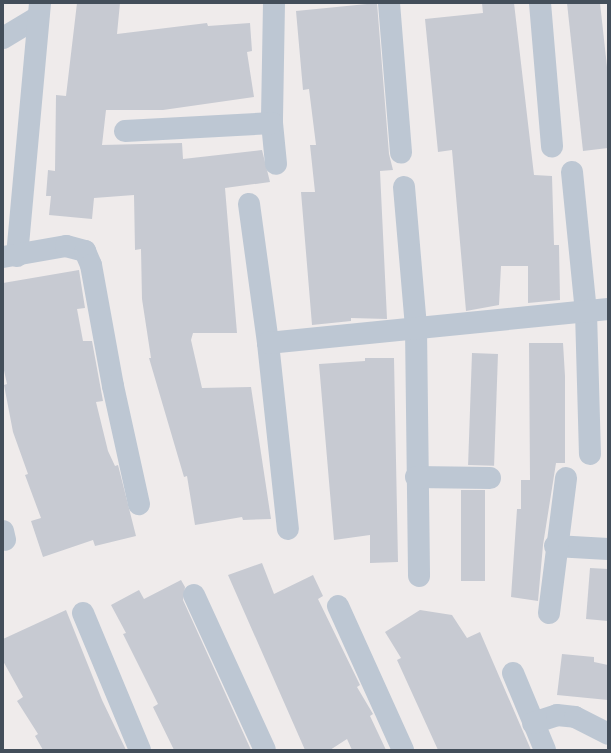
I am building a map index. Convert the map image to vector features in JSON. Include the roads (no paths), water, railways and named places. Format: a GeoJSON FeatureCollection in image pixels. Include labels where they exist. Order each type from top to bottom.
{"type":"FeatureCollection","features":[{"type":"Feature","properties":{"kind":"street"},"geometry":{"type":"LineString","coordinates":[[274,3],[272,123],[276,164]]}},
{"type":"Feature","properties":{"kind":"street"},"geometry":{"type":"LineString","coordinates":[[389,3],[401,153]]}},
{"type":"Feature","properties":{"kind":"street"},"geometry":{"type":"LineString","coordinates":[[540,3],[552,146]]}},
{"type":"Feature","properties":{"kind":"street"},"geometry":{"type":"LineString","coordinates":[[3,38],[39,10]]}},
{"type":"Feature","properties":{"kind":"street"},"geometry":{"type":"LineString","coordinates":[[39,10],[10,256],[66,246],[85,251],[91,265],[113,386],[139,504]]}},
{"type":"Feature","properties":{"kind":"street"},"geometry":{"type":"LineString","coordinates":[[125,131],[272,123]]}},
{"type":"Feature","properties":{"kind":"street"},"geometry":{"type":"LineString","coordinates":[[572,172],[586,312],[590,454]]}},
{"type":"Feature","properties":{"kind":"street"},"geometry":{"type":"LineString","coordinates":[[404,187],[416,328],[416,477],[418,576]]}},
{"type":"Feature","properties":{"kind":"street"},"geometry":{"type":"LineString","coordinates":[[249,204],[268,343],[288,529]]}},
{"type":"Feature","properties":{"kind":"street"},"geometry":{"type":"LineString","coordinates":[[268,343],[608,310]]}},
{"type":"Feature","properties":{"kind":"street"},"geometry":{"type":"LineString","coordinates":[[416,477],[490,478]]}},
{"type":"Feature","properties":{"kind":"street"},"geometry":{"type":"LineString","coordinates":[[549,613],[555,546],[566,478]]}},
{"type":"Feature","properties":{"kind":"street"},"geometry":{"type":"LineString","coordinates":[[555,546],[608,549]]}},
{"type":"Feature","properties":{"kind":"street"},"geometry":{"type":"LineString","coordinates":[[194,595],[265,750]]}},
{"type":"Feature","properties":{"kind":"street"},"geometry":{"type":"LineString","coordinates":[[338,606],[404,750]]}},
{"type":"Feature","properties":{"kind":"street"},"geometry":{"type":"LineString","coordinates":[[83,613],[140,750]]}},
{"type":"Feature","properties":{"kind":"street"},"geometry":{"type":"LineString","coordinates":[[513,673],[545,750]]}},
{"type":"Feature","properties":{"kind":"street"},"geometry":{"type":"LineString","coordinates":[[533,723],[557,715],[575,717],[608,734]]}}]}
